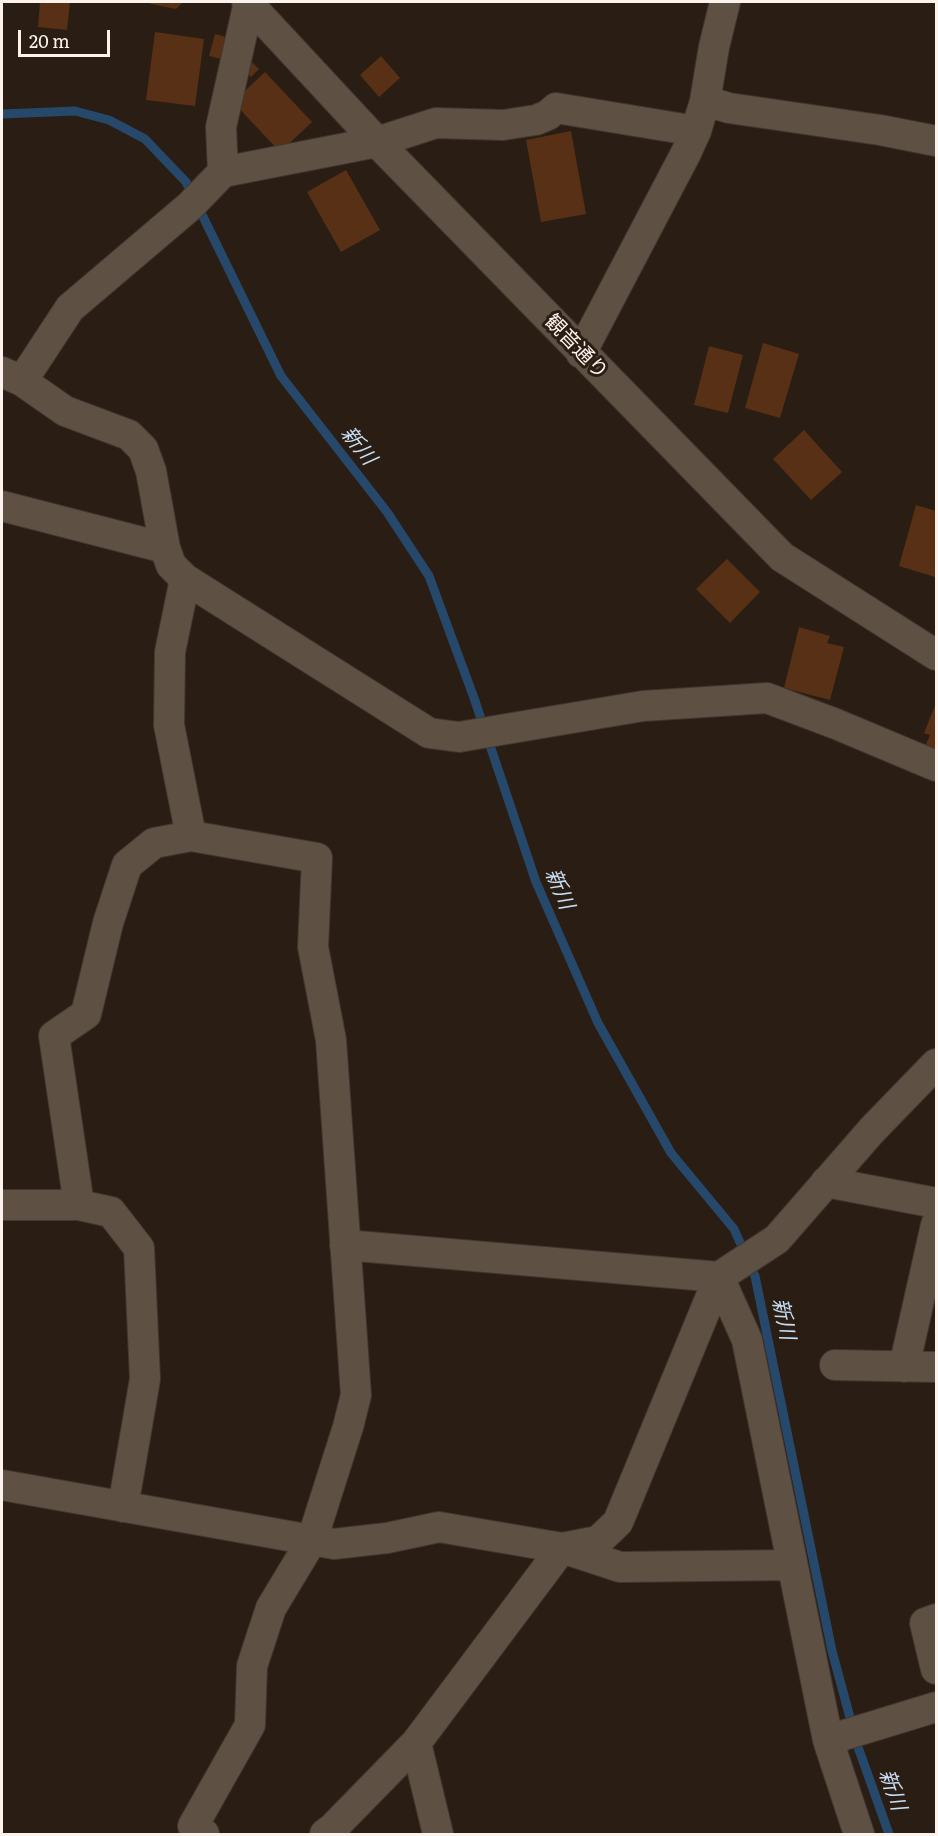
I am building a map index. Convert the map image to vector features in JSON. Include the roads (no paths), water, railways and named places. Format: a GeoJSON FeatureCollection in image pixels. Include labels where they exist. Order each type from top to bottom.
{"type":"FeatureCollection","features":[{"type":"Feature","properties":{"kind":"street"},"geometry":{"type":"LineString","coordinates":[[222,174],[221,127],[249,2]]}},
{"type":"Feature","properties":{"kind":"street","name":"観音通り"},"geometry":{"type":"LineString","coordinates":[[249,2],[376,142],[782,557],[936,655]]}},
{"type":"Feature","properties":{"kind":"street"},"geometry":{"type":"LineString","coordinates":[[581,353],[696,131],[705,101],[714,47],[725,2]]}},
{"type":"Feature","properties":{"kind":"street"},"geometry":{"type":"LineString","coordinates":[[705,101],[729,108],[880,130],[936,141]]}},
{"type":"Feature","properties":{"kind":"street"},"geometry":{"type":"LineString","coordinates":[[696,131],[556,108],[537,120],[503,126],[436,123],[376,142],[222,174],[190,206],[70,308],[12,376],[65,411],[129,435],[143,449],[151,471],[165,548],[171,565],[185,579],[429,733],[459,737],[643,706],[767,698],[936,766]]}},
{"type":"Feature","properties":{"kind":"street"},"geometry":{"type":"LineString","coordinates":[[2,506],[165,548]]}},
{"type":"Feature","properties":{"kind":"street"},"geometry":{"type":"LineString","coordinates":[[185,579],[170,652],[169,725],[191,836]]}},
{"type":"Feature","properties":{"kind":"street"},"geometry":{"type":"LineString","coordinates":[[79,1206],[54,1036],[86,1014],[108,923],[127,865],[154,843],[191,836],[317,858],[313,947],[331,1040],[356,1395],[312,1540],[271,1608],[252,1666],[250,1725],[193,1826],[204,1834]]}},
{"type":"Feature","properties":{"kind":"street"},"geometry":{"type":"LineString","coordinates":[[324,1834],[333,1828],[416,1743],[562,1548],[598,1541],[618,1522],[719,1276],[777,1239],[872,1130],[936,1064]]}},
{"type":"Feature","properties":{"kind":"street"},"geometry":{"type":"LineString","coordinates":[[826,1182],[936,1203]]}},
{"type":"Feature","properties":{"kind":"street"},"geometry":{"type":"LineString","coordinates":[[2,1204],[79,1206],[111,1212],[139,1248],[145,1379],[123,1508]]}},
{"type":"Feature","properties":{"kind":"street"},"geometry":{"type":"LineString","coordinates":[[904,1367],[936,1225]]}},
{"type":"Feature","properties":{"kind":"street"},"geometry":{"type":"LineString","coordinates":[[345,1245],[719,1276]]}},
{"type":"Feature","properties":{"kind":"street"},"geometry":{"type":"LineString","coordinates":[[719,1276],[747,1340],[828,1740],[859,1834]]}},
{"type":"Feature","properties":{"kind":"street"},"geometry":{"type":"LineString","coordinates":[[835,1365],[936,1367]]}},
{"type":"Feature","properties":{"kind":"street"},"geometry":{"type":"LineString","coordinates":[[2,1485],[334,1544],[387,1538],[439,1527],[562,1548],[620,1567],[792,1565]]}},
{"type":"Feature","properties":{"kind":"street"},"geometry":{"type":"LineString","coordinates":[[936,1619],[925,1623],[936,1669]]}},
{"type":"Feature","properties":{"kind":"street"},"geometry":{"type":"LineString","coordinates":[[828,1740],[936,1707]]}},
{"type":"Feature","properties":{"kind":"street"},"geometry":{"type":"LineString","coordinates":[[416,1743],[438,1834]]}},
{"type":"Feature","properties":{"kind":"waterway","name":"新川"},"geometry":{"type":"LineString","coordinates":[[2,114],[75,111],[109,120],[145,139],[186,182],[281,376],[387,512],[429,576],[474,698],[536,882],[598,1023],[671,1153],[734,1229],[755,1276],[832,1651],[858,1747],[889,1834]]}}]}
